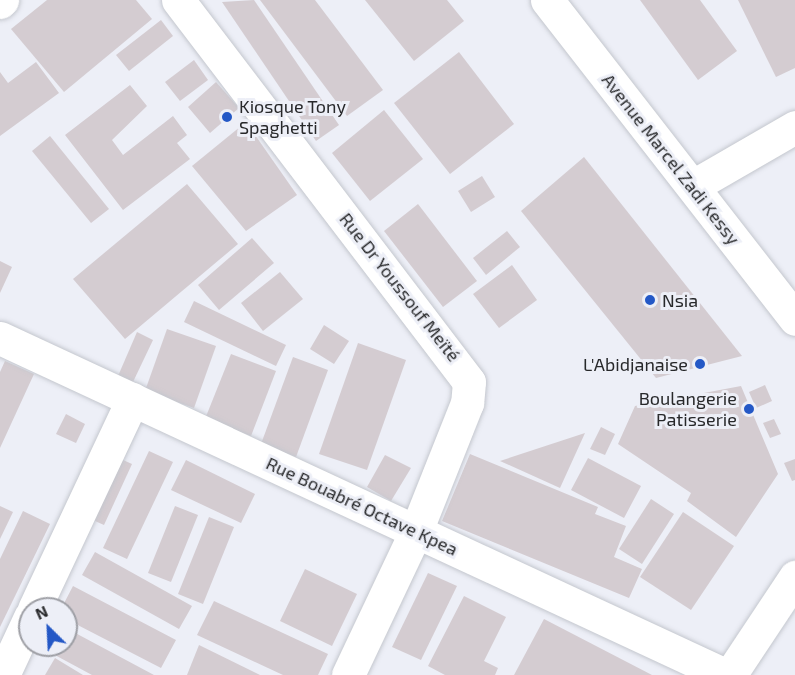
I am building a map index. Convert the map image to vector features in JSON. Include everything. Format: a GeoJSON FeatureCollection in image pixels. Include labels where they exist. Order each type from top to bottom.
{"type":"FeatureCollection","features":[{"type":"Feature","properties":{"kind":"street","name":"Rue Dr Youssouf Meïté"},"geometry":{"type":"LineString","coordinates":[[178,0],[469,382],[467,403],[416,531],[348,675]]}},
{"type":"Feature","properties":{"kind":"street","name":"Avenue Marcel Zadi Kessy"},"geometry":{"type":"LineString","coordinates":[[547,0],[795,319]]}},
{"type":"Feature","properties":{"kind":"street"},"geometry":{"type":"LineString","coordinates":[[693,186],[795,127]]}},
{"type":"Feature","properties":{"kind":"street","name":"Rue Bouabré Octave Kpea"},"geometry":{"type":"LineString","coordinates":[[0,338],[725,675]]}},
{"type":"Feature","properties":{"kind":"street"},"geometry":{"type":"LineString","coordinates":[[40,597],[132,399]]}},
{"type":"Feature","properties":{"kind":"street"},"geometry":{"type":"LineString","coordinates":[[730,675],[795,577]]}},
{"type":"Feature","properties":{"kind":"street"},"geometry":{"type":"LineString","coordinates":[[3,675],[18,643]]}},
{"type":"Feature","properties":{"kind":"building"},"geometry":{"type":"Polygon","coordinates":[[[47,0],[136,0],[152,19],[64,92],[11,29],[47,0]]]}},
{"type":"Feature","properties":{"kind":"building"},"geometry":{"type":"Polygon","coordinates":[[[254,0],[339,125],[316,141],[222,2],[254,0]]]}},
{"type":"Feature","properties":{"kind":"building"},"geometry":{"type":"Polygon","coordinates":[[[260,0],[315,0],[383,90],[347,116],[260,0]]]}},
{"type":"Feature","properties":{"kind":"building"},"geometry":{"type":"Polygon","coordinates":[[[365,0],[447,0],[464,21],[414,61],[365,0]]]}},
{"type":"Feature","properties":{"kind":"building"},"geometry":{"type":"Polygon","coordinates":[[[640,0],[700,0],[737,51],[698,80],[640,0]]]}},
{"type":"Feature","properties":{"kind":"building"},"geometry":{"type":"Polygon","coordinates":[[[738,0],[795,0],[795,68],[776,77],[738,0]]]}},
{"type":"Feature","properties":{"kind":"building"},"geometry":{"type":"Polygon","coordinates":[[[161,20],[173,36],[129,71],[116,55],[161,20]]]}},
{"type":"Feature","properties":{"kind":"building"},"geometry":{"type":"Polygon","coordinates":[[[459,52],[514,124],[450,174],[394,103],[459,52]]]}},
{"type":"Feature","properties":{"kind":"building"},"geometry":{"type":"Polygon","coordinates":[[[194,60],[208,80],[180,101],[165,82],[194,60]]]}},
{"type":"Feature","properties":{"kind":"building"},"geometry":{"type":"Polygon","coordinates":[[[36,62],[59,93],[0,136],[0,72],[8,83],[36,62]]]}},
{"type":"Feature","properties":{"kind":"building"},"geometry":{"type":"Polygon","coordinates":[[[216,82],[239,108],[210,133],[188,107],[216,82]]]}},
{"type":"Feature","properties":{"kind":"building"},"geometry":{"type":"Polygon","coordinates":[[[130,85],[147,106],[112,140],[123,155],[173,116],[187,135],[177,143],[190,159],[123,210],[65,135],[130,85]]]}},
{"type":"Feature","properties":{"kind":"building"},"geometry":{"type":"Polygon","coordinates":[[[384,110],[423,159],[370,201],[332,153],[384,110]]]}},
{"type":"Feature","properties":{"kind":"building"},"geometry":{"type":"Polygon","coordinates":[[[246,122],[297,195],[246,231],[192,166],[246,122]]]}},
{"type":"Feature","properties":{"kind":"building"},"geometry":{"type":"Polygon","coordinates":[[[50,136],[109,209],[91,223],[32,151],[50,136]]]}},
{"type":"Feature","properties":{"kind":"building"},"geometry":{"type":"Polygon","coordinates":[[[584,157],[742,356],[656,378],[521,211],[584,157]]]}},
{"type":"Feature","properties":{"kind":"building"},"geometry":{"type":"Polygon","coordinates":[[[482,176],[495,197],[471,212],[458,191],[482,176]]]}},
{"type":"Feature","properties":{"kind":"building"},"geometry":{"type":"Polygon","coordinates":[[[187,184],[238,244],[125,339],[73,279],[187,184]]]}},
{"type":"Feature","properties":{"kind":"building"},"geometry":{"type":"Polygon","coordinates":[[[418,204],[477,281],[443,307],[384,231],[418,204]]]}},
{"type":"Feature","properties":{"kind":"building"},"geometry":{"type":"Polygon","coordinates":[[[507,231],[520,247],[486,275],[473,258],[507,231]]]}},
{"type":"Feature","properties":{"kind":"building"},"geometry":{"type":"Polygon","coordinates":[[[252,238],[274,263],[219,310],[198,285],[252,238]]]}},
{"type":"Feature","properties":{"kind":"building"},"geometry":{"type":"Polygon","coordinates":[[[0,261],[12,267],[0,293],[0,261]]]}},
{"type":"Feature","properties":{"kind":"building"},"geometry":{"type":"Polygon","coordinates":[[[512,265],[537,300],[499,328],[473,294],[512,265]]]}},
{"type":"Feature","properties":{"kind":"building"},"geometry":{"type":"Polygon","coordinates":[[[280,272],[303,299],[263,331],[241,303],[280,272]]]}},
{"type":"Feature","properties":{"kind":"building"},"geometry":{"type":"Polygon","coordinates":[[[194,301],[286,345],[276,366],[184,322],[194,301]]]}},
{"type":"Feature","properties":{"kind":"building"},"geometry":{"type":"Polygon","coordinates":[[[324,325],[349,341],[334,364],[310,349],[324,325]]]}},
{"type":"Feature","properties":{"kind":"building"},"geometry":{"type":"Polygon","coordinates":[[[167,329],[216,346],[194,408],[145,391],[167,329]]]}},
{"type":"Feature","properties":{"kind":"building"},"geometry":{"type":"Polygon","coordinates":[[[137,332],[153,340],[133,382],[118,376],[137,332]]]}},
{"type":"Feature","properties":{"kind":"building"},"geometry":{"type":"Polygon","coordinates":[[[358,343],[406,360],[367,470],[319,454],[358,343]]]}},
{"type":"Feature","properties":{"kind":"building"},"geometry":{"type":"Polygon","coordinates":[[[231,354],[276,371],[251,436],[205,419],[231,354]]]}},
{"type":"Feature","properties":{"kind":"building"},"geometry":{"type":"Polygon","coordinates":[[[293,357],[328,370],[296,457],[261,444],[293,357]]]}},
{"type":"Feature","properties":{"kind":"building"},"geometry":{"type":"Polygon","coordinates":[[[5,361],[34,374],[0,448],[0,372],[5,361]]]}},
{"type":"Feature","properties":{"kind":"building"},"geometry":{"type":"Polygon","coordinates":[[[765,385],[772,401],[756,408],[749,392],[765,385]]]}},
{"type":"Feature","properties":{"kind":"building"},"geometry":{"type":"Polygon","coordinates":[[[741,386],[778,474],[736,537],[687,501],[691,493],[618,444],[635,406],[741,386]]]}},
{"type":"Feature","properties":{"kind":"building"},"geometry":{"type":"Polygon","coordinates":[[[66,414],[85,424],[76,443],[56,434],[66,414]]]}},
{"type":"Feature","properties":{"kind":"building"},"geometry":{"type":"Polygon","coordinates":[[[774,419],[781,434],[770,438],[763,423],[774,419]]]}},
{"type":"Feature","properties":{"kind":"building"},"geometry":{"type":"Polygon","coordinates":[[[601,427],[615,434],[605,455],[590,449],[601,427]]]}},
{"type":"Feature","properties":{"kind":"building"},"geometry":{"type":"Polygon","coordinates":[[[585,433],[560,488],[500,461],[585,433]]]}},
{"type":"Feature","properties":{"kind":"building"},"geometry":{"type":"Polygon","coordinates":[[[149,451],[173,462],[127,559],[103,548],[149,451]]]}},
{"type":"Feature","properties":{"kind":"building"},"geometry":{"type":"Polygon","coordinates":[[[470,454],[598,507],[595,514],[626,526],[614,557],[642,569],[629,598],[442,521],[470,454]]]}},
{"type":"Feature","properties":{"kind":"building"},"geometry":{"type":"Polygon","coordinates":[[[112,455],[132,464],[104,525],[84,516],[112,455]]]}},
{"type":"Feature","properties":{"kind":"building"},"geometry":{"type":"Polygon","coordinates":[[[385,455],[411,468],[391,501],[367,487],[385,455]]]}},
{"type":"Feature","properties":{"kind":"building"},"geometry":{"type":"Polygon","coordinates":[[[588,458],[641,486],[624,518],[571,490],[588,458]]]}},
{"type":"Feature","properties":{"kind":"building"},"geometry":{"type":"Polygon","coordinates":[[[795,459],[795,480],[792,481],[784,463],[795,459]]]}},
{"type":"Feature","properties":{"kind":"building"},"geometry":{"type":"Polygon","coordinates":[[[186,460],[255,494],[241,523],[171,490],[186,460]]]}},
{"type":"Feature","properties":{"kind":"building"},"geometry":{"type":"Polygon","coordinates":[[[651,499],[674,514],[642,564],[619,549],[651,499]]]}},
{"type":"Feature","properties":{"kind":"building"},"geometry":{"type":"Polygon","coordinates":[[[0,506],[13,512],[0,539],[0,506]]]}},
{"type":"Feature","properties":{"kind":"building"},"geometry":{"type":"Polygon","coordinates":[[[175,506],[198,515],[171,582],[148,573],[175,506]]]}},
{"type":"Feature","properties":{"kind":"building"},"geometry":{"type":"Polygon","coordinates":[[[23,511],[50,524],[0,627],[0,559],[23,511]]]}},
{"type":"Feature","properties":{"kind":"building"},"geometry":{"type":"Polygon","coordinates":[[[683,512],[734,546],[691,610],[640,577],[683,512]]]}},
{"type":"Feature","properties":{"kind":"building"},"geometry":{"type":"Polygon","coordinates":[[[209,517],[234,527],[203,604],[178,594],[209,517]]]}},
{"type":"Feature","properties":{"kind":"building"},"geometry":{"type":"Polygon","coordinates":[[[95,552],[192,606],[179,629],[82,575],[95,552]]]}},
{"type":"Feature","properties":{"kind":"building"},"geometry":{"type":"Polygon","coordinates":[[[305,569],[357,594],[332,646],[280,621],[305,569]]]}},
{"type":"Feature","properties":{"kind":"building"},"geometry":{"type":"Polygon","coordinates":[[[428,573],[457,586],[421,660],[392,647],[428,573]]]}},
{"type":"Feature","properties":{"kind":"building"},"geometry":{"type":"Polygon","coordinates":[[[73,586],[176,640],[161,668],[78,625],[78,597],[67,597],[73,586]]]}},
{"type":"Feature","properties":{"kind":"building"},"geometry":{"type":"Polygon","coordinates":[[[464,596],[506,617],[484,661],[498,668],[495,675],[445,675],[428,666],[464,596]]]}},
{"type":"Feature","properties":{"kind":"building"},"geometry":{"type":"Polygon","coordinates":[[[214,601],[328,654],[318,675],[283,675],[197,635],[214,601]]]}},
{"type":"Feature","properties":{"kind":"building"},"geometry":{"type":"Polygon","coordinates":[[[544,619],[652,675],[514,675],[544,619]]]}},
{"type":"Feature","properties":{"kind":"building"},"geometry":{"type":"Polygon","coordinates":[[[78,634],[154,675],[92,675],[59,657],[78,657],[78,634]]]}},
{"type":"Feature","properties":{"kind":"building"},"geometry":{"type":"Polygon","coordinates":[[[199,645],[260,675],[187,675],[199,645]]]}},
{"type":"Feature","properties":{"kind":"building"},"geometry":{"type":"Polygon","coordinates":[[[55,658],[83,675],[45,675],[55,658]]]}},
{"type":"Feature","properties":{"kind":"place","name":"Kiosque Tony Spaghetti"},"geometry":{"type":"Point","coordinates":[227,117]}},
{"type":"Feature","properties":{"kind":"place","name":"Nsia"},"geometry":{"type":"Point","coordinates":[650,300]}},
{"type":"Feature","properties":{"kind":"place","name":"L'Abidjanaise"},"geometry":{"type":"Point","coordinates":[700,364]}},
{"type":"Feature","properties":{"kind":"place","name":"Boulangerie Patisserie"},"geometry":{"type":"Point","coordinates":[749,409]}}]}
